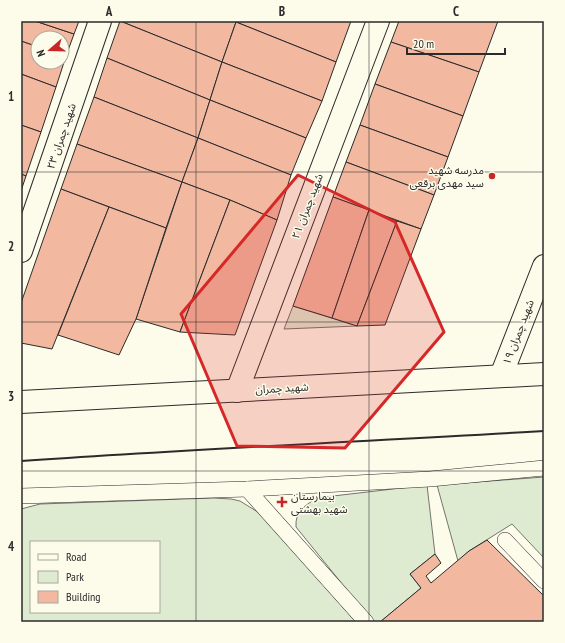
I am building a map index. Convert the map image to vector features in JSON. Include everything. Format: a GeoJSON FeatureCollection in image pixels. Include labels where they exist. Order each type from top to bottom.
{"type":"FeatureCollection","features":[{"type":"Feature","properties":{"kind":"street","name":"شهید چمران ۲۳"},"geometry":{"type":"LineString","coordinates":[[21,251],[100,21]]}},
{"type":"Feature","properties":{"kind":"street","name":"شهید چمران ۲۱"},"geometry":{"type":"LineString","coordinates":[[236,390],[378,21]]}},
{"type":"Feature","properties":{"kind":"street","name":"شهید چمران ۱۹"},"geometry":{"type":"LineString","coordinates":[[501,376],[544,266]]}},
{"type":"Feature","properties":{"kind":"street","name":"شهید چمران"},"geometry":{"type":"LineString","coordinates":[[21,402],[544,374]]}},
{"type":"Feature","properties":{"kind":"lane"},"geometry":{"type":"LineString","coordinates":[[21,496],[247,489],[430,479],[544,468]]}},
{"type":"Feature","properties":{"kind":"lane"},"geometry":{"type":"LineString","coordinates":[[247,489],[366,622]]}},
{"type":"Feature","properties":{"kind":"lane"},"geometry":{"type":"LineString","coordinates":[[505,540],[544,581]]}},
{"type":"Feature","properties":{"kind":"highlighted area"},"geometry":{"type":"Polygon","coordinates":[[[298,175],[395,222],[444,332],[345,448],[237,446],[181,314],[298,175]]]}},
{"type":"Feature","properties":{"kind":"green space"},"geometry":{"type":"Polygon","coordinates":[[[293,306],[357,326],[284,329],[293,306]]]}},
{"type":"Feature","properties":{"kind":"green space"},"geometry":{"type":"Polygon","coordinates":[[[544,477],[544,558],[512,524],[469,551],[458,561],[437,485],[544,477]]]}},
{"type":"Feature","properties":{"kind":"green space"},"geometry":{"type":"Polygon","coordinates":[[[427,485],[435,554],[410,574],[421,588],[380,622],[373,622],[296,527],[297,517],[301,510],[316,498],[427,485]]]}},
{"type":"Feature","properties":{"kind":"green space"},"geometry":{"type":"Polygon","coordinates":[[[213,498],[240,501],[261,514],[356,622],[21,622],[21,509],[40,504],[213,498]]]}},
{"type":"Feature","properties":{"kind":"building"},"geometry":{"type":"Polygon","coordinates":[[[21,21],[35,21],[62,30],[30,30],[30,44],[21,41],[21,21]]]}},
{"type":"Feature","properties":{"kind":"building"},"geometry":{"type":"Polygon","coordinates":[[[35,21],[79,21],[74,34],[70,33],[70,30],[62,30],[35,21]]]}},
{"type":"Feature","properties":{"kind":"building"},"geometry":{"type":"Polygon","coordinates":[[[120,21],[233,21],[236,22],[222,62],[120,21]]]}},
{"type":"Feature","properties":{"kind":"building"},"geometry":{"type":"Polygon","coordinates":[[[120,21],[222,62],[210,100],[107,58],[120,21]]]}},
{"type":"Feature","properties":{"kind":"building"},"geometry":{"type":"Polygon","coordinates":[[[236,21],[351,21],[336,62],[236,21]]]}},
{"type":"Feature","properties":{"kind":"building"},"geometry":{"type":"Polygon","coordinates":[[[399,21],[498,21],[479,72],[391,42],[399,21]]]}},
{"type":"Feature","properties":{"kind":"building"},"geometry":{"type":"Polygon","coordinates":[[[236,22],[336,62],[322,101],[222,62],[236,22]]]}},
{"type":"Feature","properties":{"kind":"building"},"geometry":{"type":"Polygon","coordinates":[[[70,33],[74,34],[70,45],[70,33]]]}},
{"type":"Feature","properties":{"kind":"building"},"geometry":{"type":"Polygon","coordinates":[[[21,41],[30,44],[30,70],[61,70],[56,87],[21,74],[21,41]]]}},
{"type":"Feature","properties":{"kind":"building"},"geometry":{"type":"Polygon","coordinates":[[[391,42],[479,72],[463,116],[375,84],[391,42]]]}},
{"type":"Feature","properties":{"kind":"building"},"geometry":{"type":"Polygon","coordinates":[[[107,58],[210,100],[198,138],[94,97],[107,58]]]}},
{"type":"Feature","properties":{"kind":"building"},"geometry":{"type":"Polygon","coordinates":[[[222,62],[322,101],[306,138],[210,100],[222,62]]]}},
{"type":"Feature","properties":{"kind":"building"},"geometry":{"type":"Polygon","coordinates":[[[21,74],[56,87],[41,132],[21,125],[21,74]]]}},
{"type":"Feature","properties":{"kind":"building"},"geometry":{"type":"Polygon","coordinates":[[[375,84],[463,116],[448,157],[360,125],[375,84]]]}},
{"type":"Feature","properties":{"kind":"building"},"geometry":{"type":"Polygon","coordinates":[[[94,97],[198,138],[182,182],[77,144],[94,97]]]}},
{"type":"Feature","properties":{"kind":"building"},"geometry":{"type":"Polygon","coordinates":[[[210,100],[306,138],[291,175],[198,138],[210,100]]]}},
{"type":"Feature","properties":{"kind":"building"},"geometry":{"type":"Polygon","coordinates":[[[21,125],[41,132],[26,176],[21,174],[21,125]]]}},
{"type":"Feature","properties":{"kind":"building"},"geometry":{"type":"Polygon","coordinates":[[[360,125],[448,157],[434,195],[346,162],[360,125]]]}},
{"type":"Feature","properties":{"kind":"building"},"geometry":{"type":"Polygon","coordinates":[[[198,138],[291,175],[277,220],[182,182],[198,138]]]}},
{"type":"Feature","properties":{"kind":"building"},"geometry":{"type":"Polygon","coordinates":[[[77,144],[182,182],[166,228],[61,189],[77,144]]]}},
{"type":"Feature","properties":{"kind":"building"},"geometry":{"type":"Polygon","coordinates":[[[346,162],[434,195],[421,229],[333,197],[346,162]]]}},
{"type":"Feature","properties":{"kind":"building"},"geometry":{"type":"Polygon","coordinates":[[[21,174],[26,176],[21,191],[21,174]]]}},
{"type":"Feature","properties":{"kind":"building"},"geometry":{"type":"Polygon","coordinates":[[[182,182],[230,200],[180,332],[136,319],[182,182]]]}},
{"type":"Feature","properties":{"kind":"building"},"geometry":{"type":"Polygon","coordinates":[[[61,189],[109,207],[52,349],[21,343],[21,303],[61,189]]]}},
{"type":"Feature","properties":{"kind":"building"},"geometry":{"type":"Polygon","coordinates":[[[333,197],[369,210],[332,318],[293,306],[333,197]]]}},
{"type":"Feature","properties":{"kind":"building"},"geometry":{"type":"Polygon","coordinates":[[[230,200],[277,220],[235,335],[180,332],[230,200]]]}},
{"type":"Feature","properties":{"kind":"building"},"geometry":{"type":"Polygon","coordinates":[[[109,207],[166,228],[136,319],[119,355],[58,335],[109,207]]]}},
{"type":"Feature","properties":{"kind":"building"},"geometry":{"type":"Polygon","coordinates":[[[369,210],[397,221],[357,326],[332,318],[369,210]]]}},
{"type":"Feature","properties":{"kind":"building"},"geometry":{"type":"Polygon","coordinates":[[[397,221],[421,229],[385,325],[357,326],[397,221]]]}},
{"type":"Feature","properties":{"kind":"building"},"geometry":{"type":"Polygon","coordinates":[[[487,540],[544,596],[544,622],[380,622],[421,588],[410,574],[435,554],[441,563],[426,576],[431,583],[469,551],[487,540]]]}},
{"type":"Feature","properties":{"kind":"wall"},"geometry":{"type":"LineString","coordinates":[[21,461],[544,431]]}},
{"type":"Feature","properties":{"kind":"place","name":"مدرسه شهید سید مهدی برقعی"},"geometry":{"type":"Point","coordinates":[492,176]}},
{"type":"Feature","properties":{"kind":"place","name":"بیمارستان شهید بهشتی"},"geometry":{"type":"Point","coordinates":[282,502]}}]}
